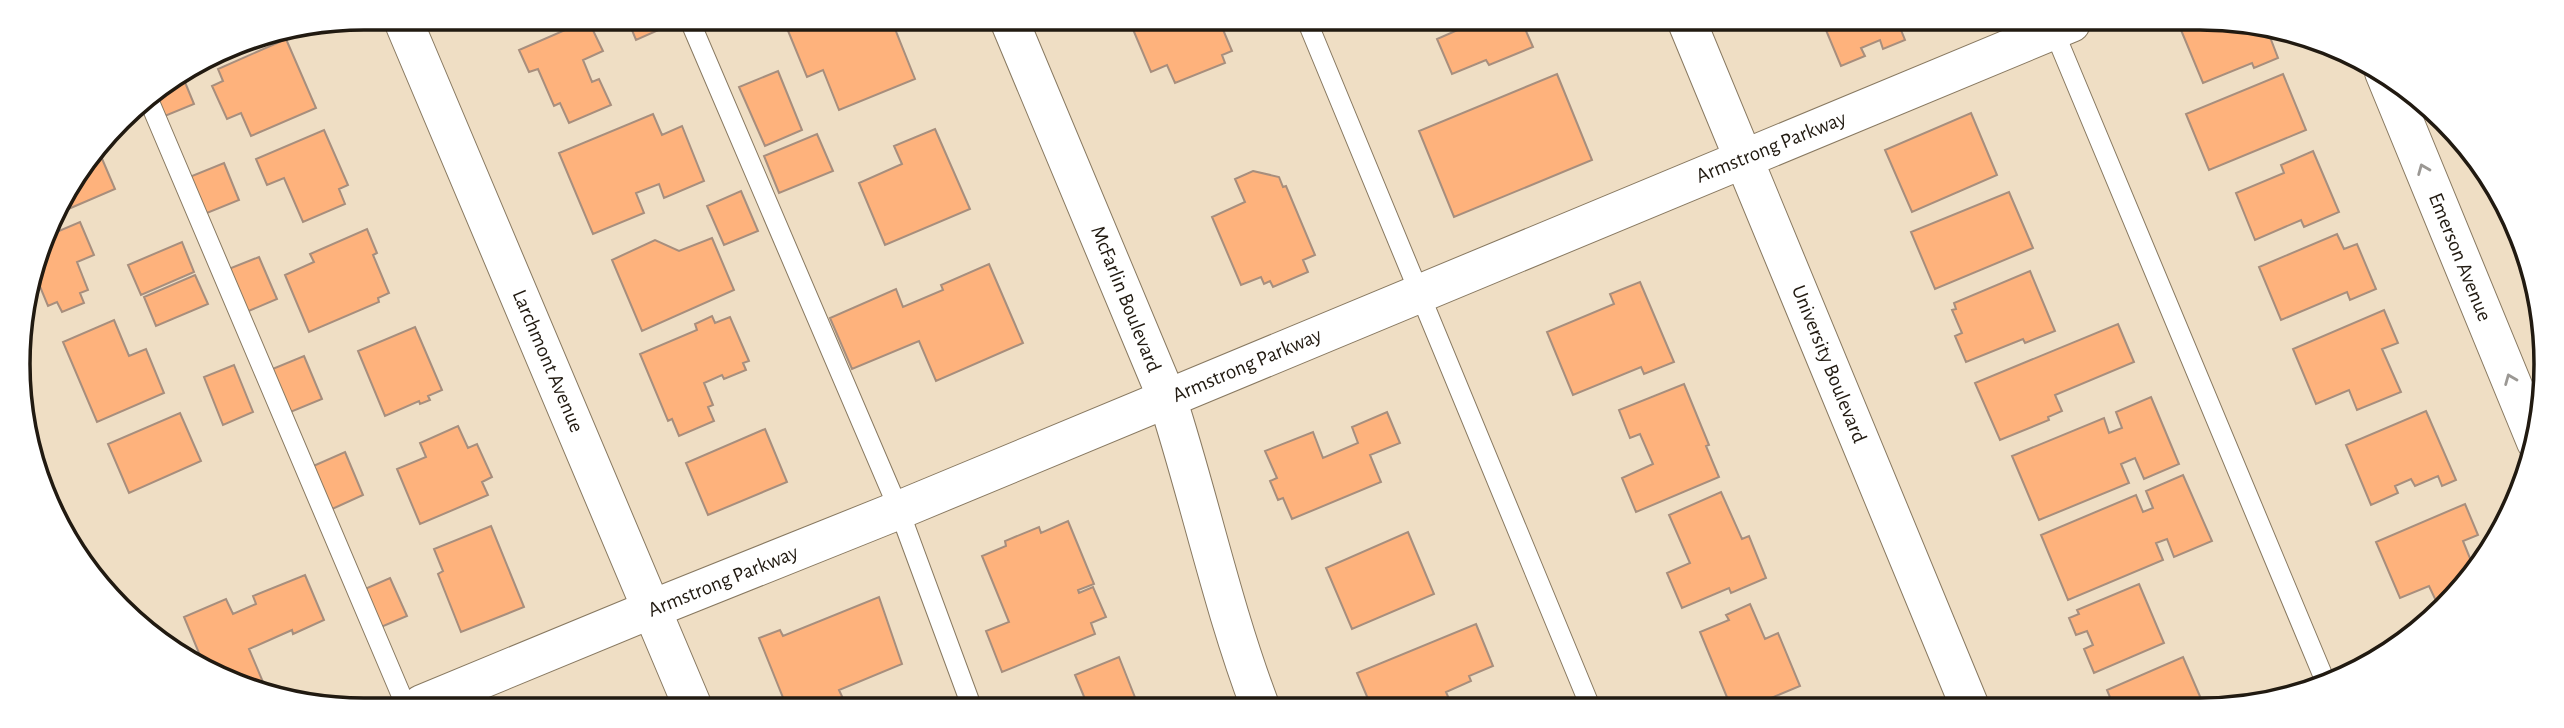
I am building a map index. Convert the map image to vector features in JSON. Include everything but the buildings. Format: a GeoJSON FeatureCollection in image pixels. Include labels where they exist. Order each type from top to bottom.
{"type":"FeatureCollection","features":[{"type":"Feature","properties":{"kind":"street","name":"Larchmont Avenue"},"geometry":{"type":"LineString","coordinates":[[407,30],[689,698]]}},
{"type":"Feature","properties":{"kind":"street","name":"McFarlin Boulevard"},"geometry":{"type":"LineString","coordinates":[[1013,30],[1167,398],[1242,658],[1257,698]]}},
{"type":"Feature","properties":{"kind":"street","name":"University Boulevard"},"geometry":{"type":"LineString","coordinates":[[1690,30],[1966,698]]}},
{"type":"Feature","properties":{"kind":"street","name":"Armstrong Parkway"},"geometry":{"type":"LineString","coordinates":[[436,698],[652,608],[899,510],[2049,30]]}},
{"type":"Feature","properties":{"kind":"street","name":"Emerson Avenue"},"geometry":{"type":"LineString","coordinates":[[2391,90],[2529,424]]}},
{"type":"Feature","properties":{"kind":"lane"},"geometry":{"type":"LineString","coordinates":[[694,30],[899,510],[968,698]]}},
{"type":"Feature","properties":{"kind":"lane"},"geometry":{"type":"LineString","coordinates":[[1311,30],[1587,698]]}},
{"type":"Feature","properties":{"kind":"lane"},"geometry":{"type":"LineString","coordinates":[[2060,30],[2323,675]]}},
{"type":"Feature","properties":{"kind":"lane"},"geometry":{"type":"LineString","coordinates":[[152,107],[402,698]]}}]}
